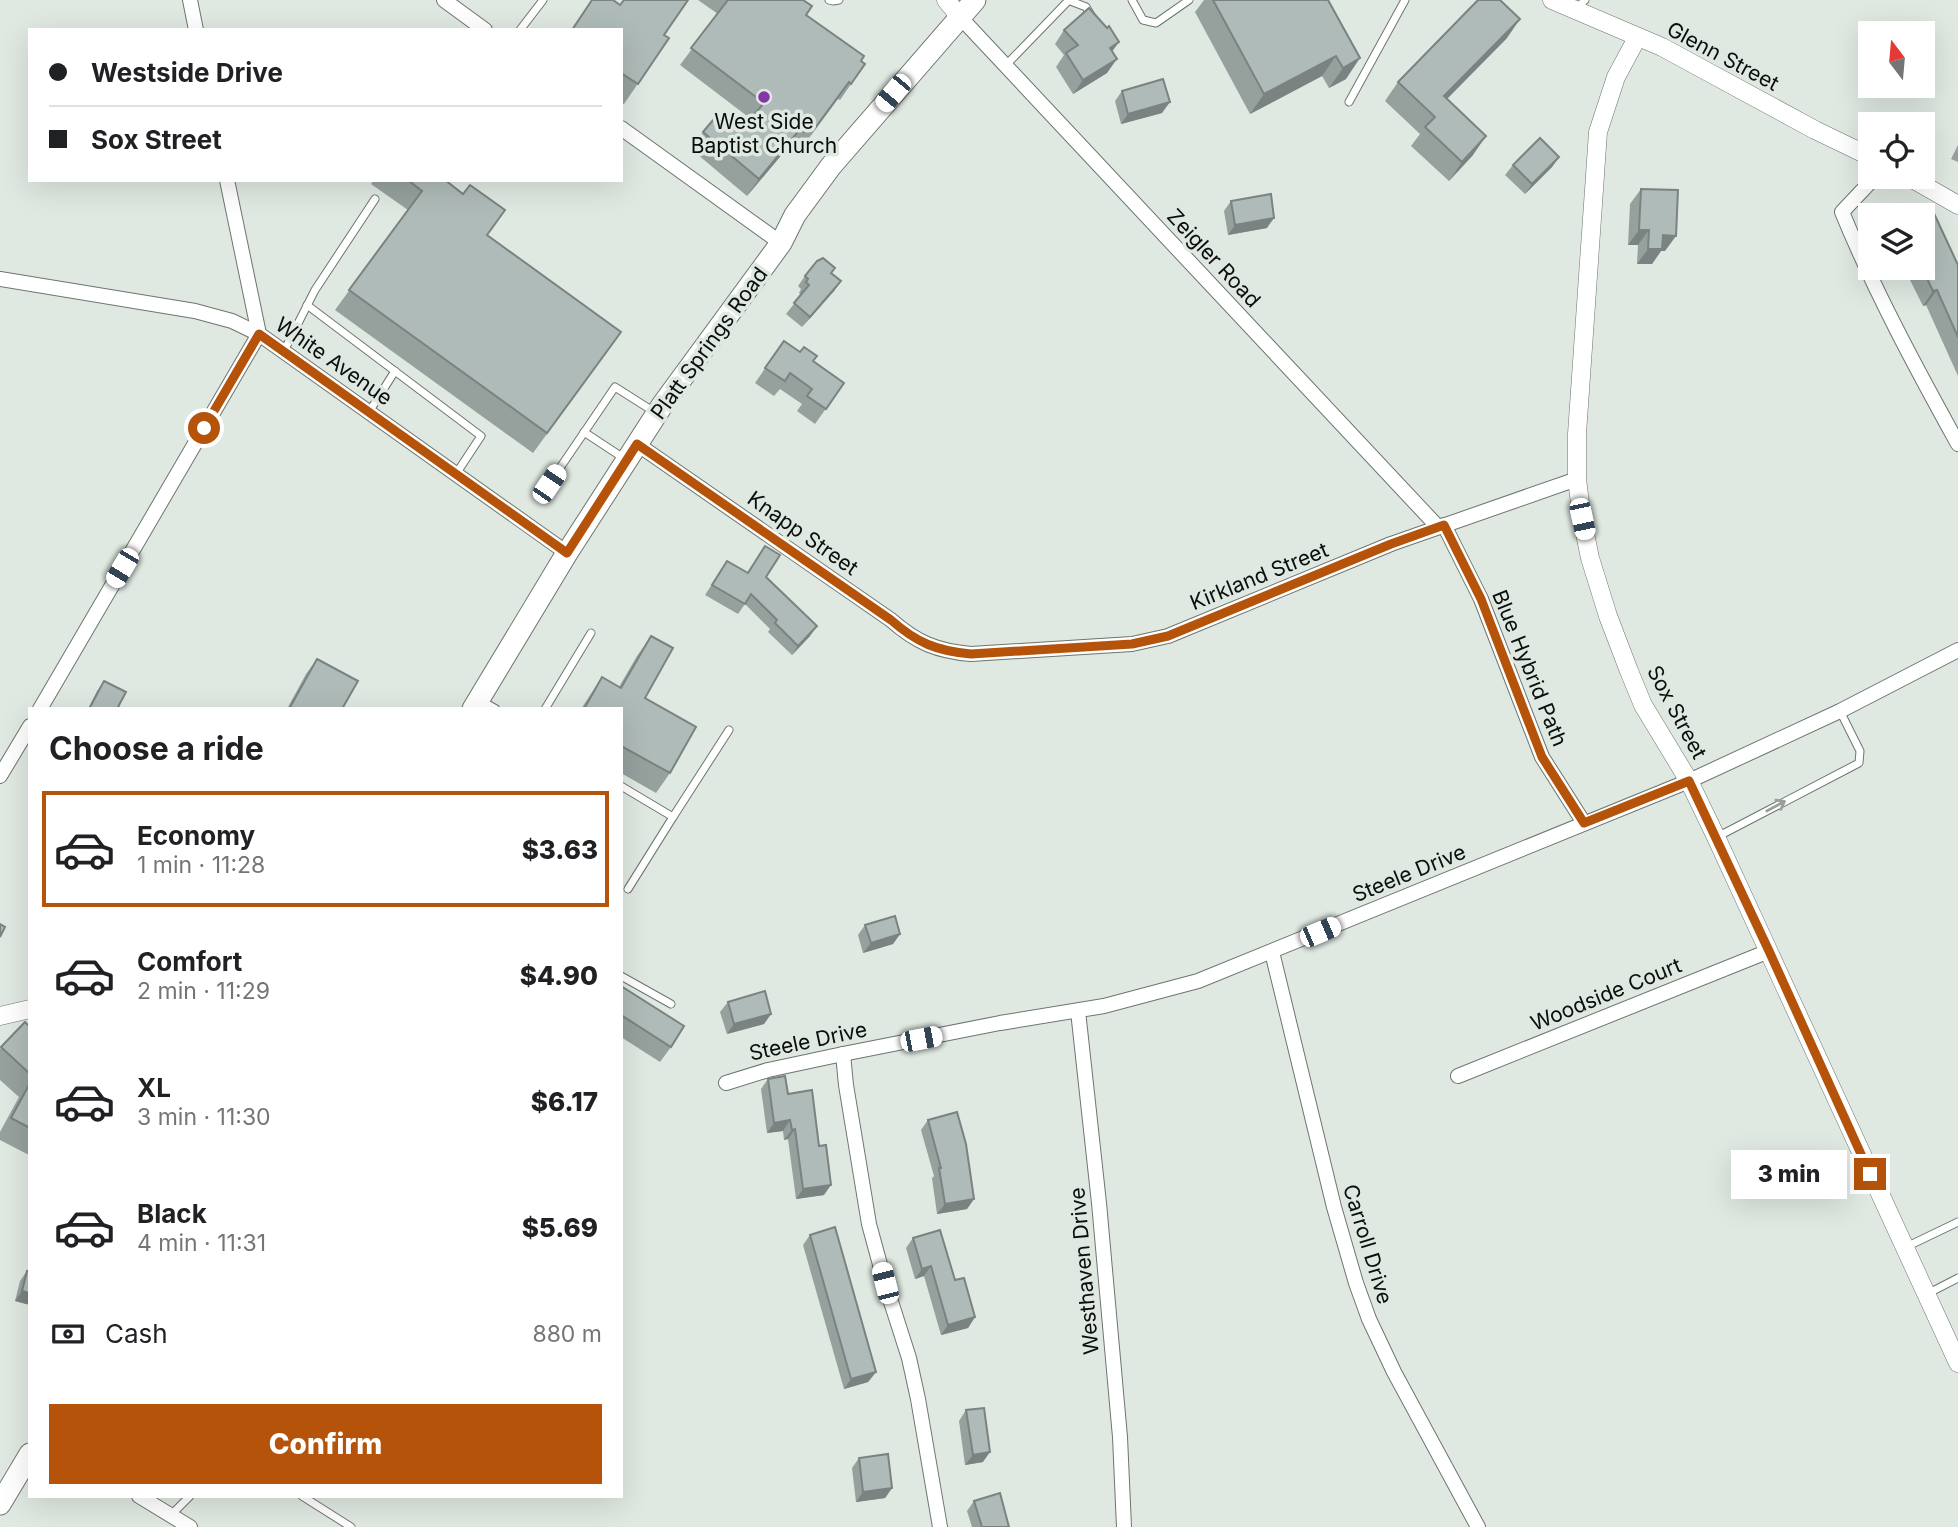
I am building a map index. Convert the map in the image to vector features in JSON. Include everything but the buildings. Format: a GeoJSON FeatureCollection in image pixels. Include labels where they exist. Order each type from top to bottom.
{"type":"FeatureCollection","features":[{"type":"Feature","properties":{"kind":"main road","name":"Platt Springs Road"},"geometry":{"type":"LineString","coordinates":[[483,705],[567,553],[657,413],[781,243],[795,215],[831,166],[975,0]]}},
{"type":"Feature","properties":{"kind":"main road"},"geometry":{"type":"LineString","coordinates":[[0,1504],[28,1457]]}},
{"type":"Feature","properties":{"kind":"street"},"geometry":{"type":"LineString","coordinates":[[444,0],[482,28]]}},
{"type":"Feature","properties":{"kind":"street"},"geometry":{"type":"LineString","coordinates":[[946,0],[960,17]]}},
{"type":"Feature","properties":{"kind":"street","name":"Glenn Street"},"geometry":{"type":"LineString","coordinates":[[1552,0],[1580,5],[1637,38],[1662,47],[1858,151]]}},
{"type":"Feature","properties":{"kind":"street"},"geometry":{"type":"LineString","coordinates":[[194,2],[196,28]]}},
{"type":"Feature","properties":{"kind":"street","name":"Zeigler Road"},"geometry":{"type":"LineString","coordinates":[[960,17],[1441,526]]}},
{"type":"Feature","properties":{"kind":"street","name":"Sox Street"},"geometry":{"type":"LineString","coordinates":[[1637,38],[1616,77],[1598,132],[1577,434],[1577,479],[1590,558],[1608,616],[1643,705],[1689,781],[1716,837],[1958,1363]]}},
{"type":"Feature","properties":{"kind":"street"},"geometry":{"type":"LineString","coordinates":[[623,129],[781,243]]}},
{"type":"Feature","properties":{"kind":"street"},"geometry":{"type":"LineString","coordinates":[[41,707],[259,334],[227,182]]}},
{"type":"Feature","properties":{"kind":"street"},"geometry":{"type":"LineString","coordinates":[[1864,189],[1842,212],[1858,252],[1909,355],[1958,444]]}},
{"type":"Feature","properties":{"kind":"street"},"geometry":{"type":"LineString","coordinates":[[1930,189],[1958,205]]}},
{"type":"Feature","properties":{"kind":"street","name":"White Avenue"},"geometry":{"type":"LineString","coordinates":[[0,279],[195,311],[232,321],[259,334],[567,553]]}},
{"type":"Feature","properties":{"kind":"street","name":"Knapp Street"},"geometry":{"type":"LineString","coordinates":[[632,452],[891,620],[906,633],[946,652]]}},
{"type":"Feature","properties":{"kind":"street","name":"Kirkland Street"},"geometry":{"type":"LineString","coordinates":[[946,652],[971,654],[1132,644],[1168,636],[1391,544],[1577,479]]}},
{"type":"Feature","properties":{"kind":"street","name":"Blue Hybrid Path"},"geometry":{"type":"LineString","coordinates":[[1441,526],[1481,599],[1542,757],[1584,823]]}},
{"type":"Feature","properties":{"kind":"street","name":"Steele Drive"},"geometry":{"type":"LineString","coordinates":[[726,1083],[768,1070],[843,1054],[1104,1006],[1198,981],[1689,781],[1840,711],[1958,650]]}},
{"type":"Feature","properties":{"kind":"street"},"geometry":{"type":"LineString","coordinates":[[0,776],[28,729]]}},
{"type":"Feature","properties":{"kind":"street","name":"Woodside Court"},"geometry":{"type":"LineString","coordinates":[[1458,1076],[1769,951]]}},
{"type":"Feature","properties":{"kind":"street","name":"Carroll Drive"},"geometry":{"type":"LineString","coordinates":[[1272,952],[1334,1207],[1356,1283],[1394,1373],[1478,1527]]}},
{"type":"Feature","properties":{"kind":"street"},"geometry":{"type":"LineString","coordinates":[[0,1016],[28,1009]]}},
{"type":"Feature","properties":{"kind":"street","name":"Westhaven Drive"},"geometry":{"type":"LineString","coordinates":[[1078,1011],[1120,1437],[1124,1527]]}},
{"type":"Feature","properties":{"kind":"street"},"geometry":{"type":"LineString","coordinates":[[843,1054],[869,1224],[909,1358],[930,1457],[940,1527]]}},
{"type":"Feature","properties":{"kind":"street"},"geometry":{"type":"LineString","coordinates":[[142,1498],[190,1527]]}},
{"type":"Feature","properties":{"kind":"lane"},"geometry":{"type":"LineString","coordinates":[[522,28],[543,0]]}},
{"type":"Feature","properties":{"kind":"lane"},"geometry":{"type":"LineString","coordinates":[[829,0],[839,0]]}},
{"type":"Feature","properties":{"kind":"lane"},"geometry":{"type":"LineString","coordinates":[[1005,65],[1068,0],[1086,7],[1097,26]]}},
{"type":"Feature","properties":{"kind":"lane"},"geometry":{"type":"LineString","coordinates":[[1132,0],[1143,20],[1156,23],[1189,0]]}},
{"type":"Feature","properties":{"kind":"lane"},"geometry":{"type":"LineString","coordinates":[[1349,102],[1405,0]]}},
{"type":"Feature","properties":{"kind":"lane"},"geometry":{"type":"LineString","coordinates":[[284,351],[315,290],[374,199]]}},
{"type":"Feature","properties":{"kind":"lane"},"geometry":{"type":"LineString","coordinates":[[307,305],[481,436],[456,474]]}},
{"type":"Feature","properties":{"kind":"lane"},"geometry":{"type":"LineString","coordinates":[[369,412],[395,371]]}},
{"type":"Feature","properties":{"kind":"lane"},"geometry":{"type":"LineString","coordinates":[[549,484],[615,387],[657,413]]}},
{"type":"Feature","properties":{"kind":"lane"},"geometry":{"type":"LineString","coordinates":[[584,432],[632,452]]}},
{"type":"Feature","properties":{"kind":"lane"},"geometry":{"type":"LineString","coordinates":[[546,707],[591,633]]}},
{"type":"Feature","properties":{"kind":"lane"},"geometry":{"type":"LineString","coordinates":[[1716,837],[1859,763],[1860,751],[1840,711]]}},
{"type":"Feature","properties":{"kind":"lane"},"geometry":{"type":"LineString","coordinates":[[628,889],[729,730]]}},
{"type":"Feature","properties":{"kind":"lane"},"geometry":{"type":"LineString","coordinates":[[623,789],[673,817]]}},
{"type":"Feature","properties":{"kind":"lane"},"geometry":{"type":"LineString","coordinates":[[623,977],[671,1004]]}},
{"type":"Feature","properties":{"kind":"lane"},"geometry":{"type":"LineString","coordinates":[[1904,1248],[1958,1222]]}},
{"type":"Feature","properties":{"kind":"lane"},"geometry":{"type":"LineString","coordinates":[[1926,1295],[1958,1278]]}},
{"type":"Feature","properties":{"kind":"lane"},"geometry":{"type":"LineString","coordinates":[[171,1516],[188,1498]]}},
{"type":"Feature","properties":{"kind":"lane"},"geometry":{"type":"LineString","coordinates":[[305,1498],[351,1527]]}},
{"type":"Feature","properties":{"kind":"place","name":"West Side Baptist Church"},"geometry":{"type":"Point","coordinates":[764,97]}},
{"type":"Feature","properties":{"kind":"route"},"geometry":{"type":"LineString","coordinates":[[204,428],[259,334],[567,553],[637,444],[906,633],[946,652],[971,654],[1132,644],[1168,636],[1391,544],[1444,525],[1481,599],[1542,757],[1584,823],[1689,781],[1870,1174]]}}]}
